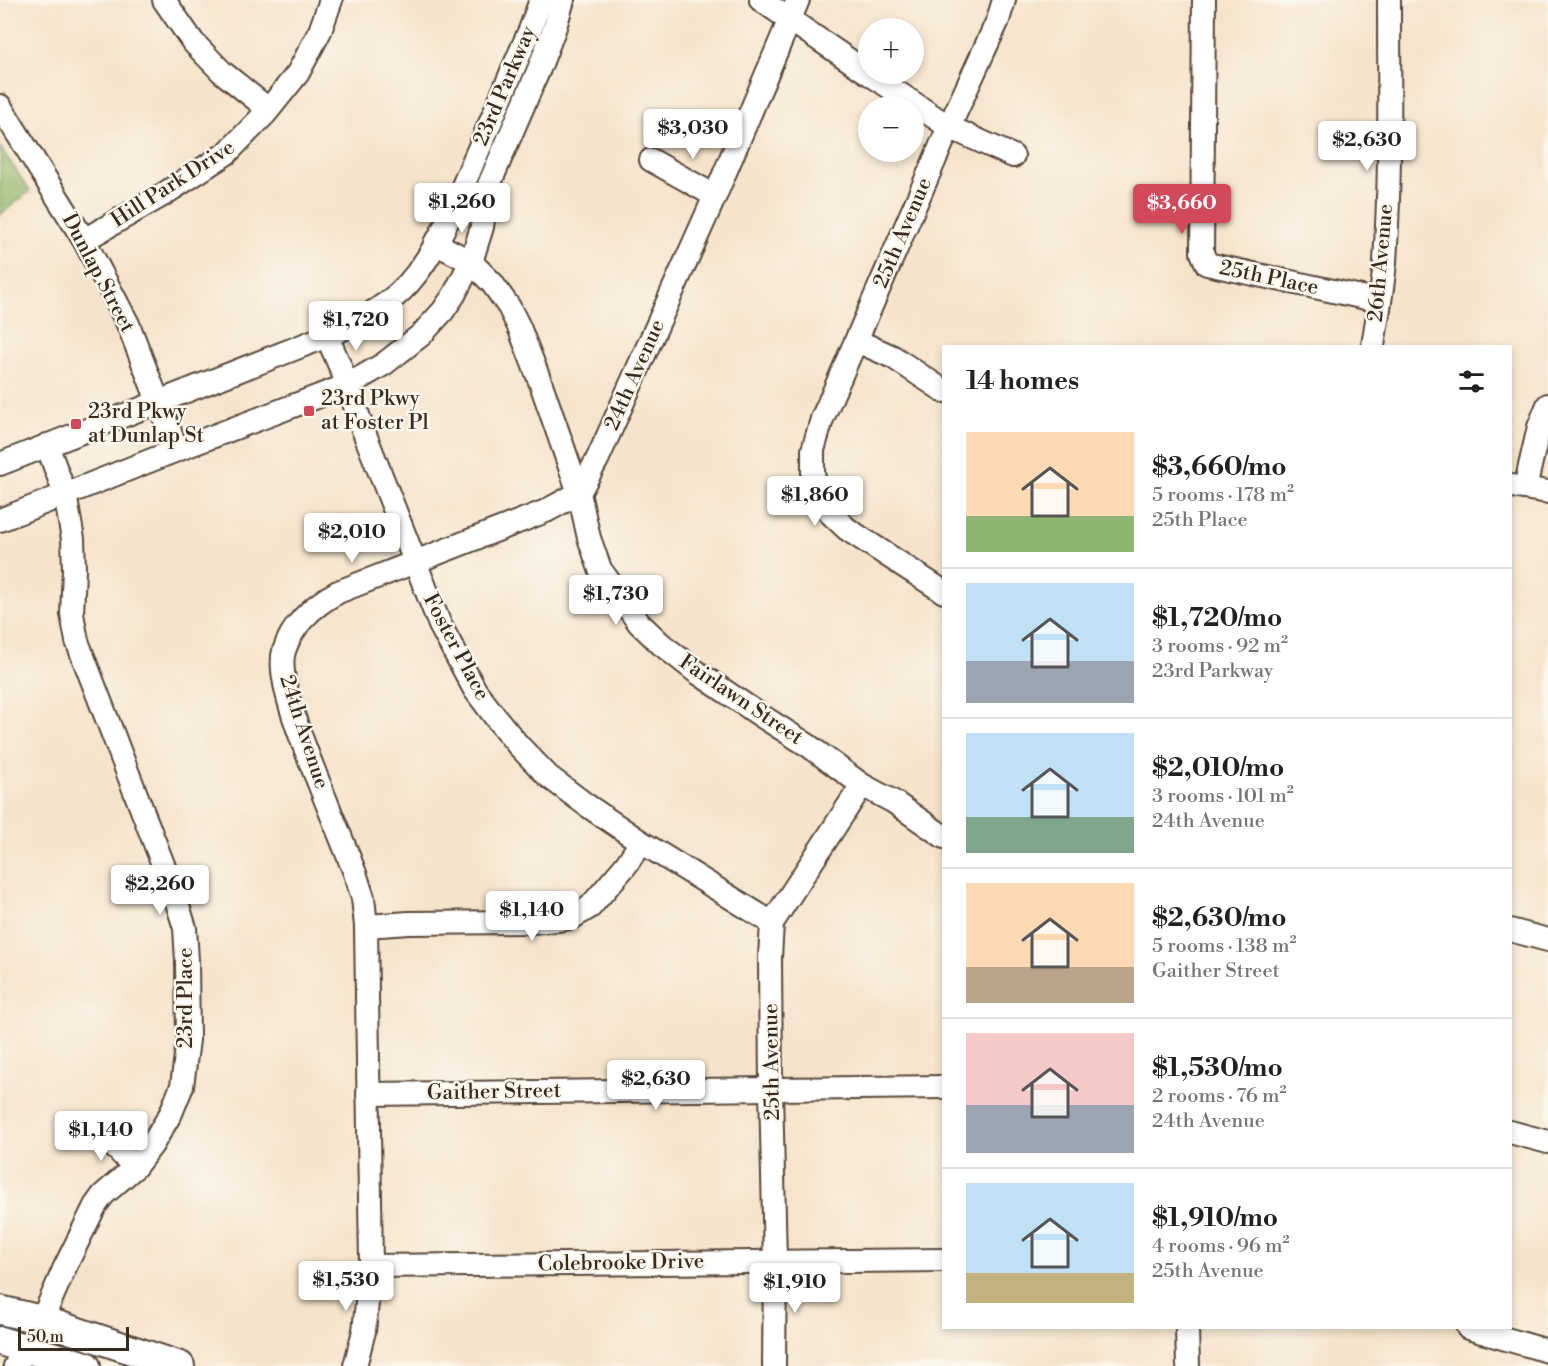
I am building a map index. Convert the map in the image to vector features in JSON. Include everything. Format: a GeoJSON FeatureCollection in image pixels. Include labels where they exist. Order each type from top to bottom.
{"type":"FeatureCollection","features":[{"type":"Feature","properties":{"kind":"main road"},"geometry":{"type":"LineString","coordinates":[[0,1310],[42,1320],[180,1366]]}},
{"type":"Feature","properties":{"kind":"main road"},"geometry":{"type":"LineString","coordinates":[[0,1341],[21,1357],[86,1366]]}},
{"type":"Feature","properties":{"kind":"street"},"geometry":{"type":"LineString","coordinates":[[164,0],[193,42],[222,72],[268,109]]}},
{"type":"Feature","properties":{"kind":"street","name":"Hill Park Drive"},"geometry":{"type":"LineString","coordinates":[[84,240],[161,196],[227,153],[298,74],[320,31],[332,0]]}},
{"type":"Feature","properties":{"kind":"street","name":"23rd Parkway"},"geometry":{"type":"LineString","coordinates":[[0,464],[327,336],[366,316],[401,291],[422,266],[445,228],[541,0]]}},
{"type":"Feature","properties":{"kind":"street","name":"23rd Parkway"},"geometry":{"type":"LineString","coordinates":[[0,520],[348,385],[384,364],[422,335],[454,295],[471,262],[482,227],[488,187],[539,69],[563,0]]}},
{"type":"Feature","properties":{"kind":"street"},"geometry":{"type":"LineString","coordinates":[[761,0],[794,10],[858,64]]}},
{"type":"Feature","properties":{"kind":"street","name":"25th Avenue"},"geometry":{"type":"LineString","coordinates":[[942,591],[847,529],[830,513],[818,494],[813,474],[813,450],[822,419],[998,20],[1004,0]]}},
{"type":"Feature","properties":{"kind":"street","name":"25th Place"},"geometry":{"type":"LineString","coordinates":[[1204,0],[1202,253],[1207,264],[1380,301]]}},
{"type":"Feature","properties":{"kind":"street","name":"26th Avenue"},"geometry":{"type":"LineString","coordinates":[[1372,345],[1385,261],[1389,120],[1389,0]]}},
{"type":"Feature","properties":{"kind":"street","name":"24th Avenue"},"geometry":{"type":"LineString","coordinates":[[355,1366],[364,1331],[371,1266],[366,926],[363,898],[356,876],[300,735],[284,678],[282,665],[284,652],[298,623],[338,592],[546,511],[579,494],[598,458],[715,196],[794,10]]}},
{"type":"Feature","properties":{"kind":"street"},"geometry":{"type":"LineString","coordinates":[[885,84],[949,127],[1013,156]]}},
{"type":"Feature","properties":{"kind":"street","name":"Dunlap Street"},"geometry":{"type":"LineString","coordinates":[[0,106],[84,240],[128,324],[177,450]]}},
{"type":"Feature","properties":{"kind":"street"},"geometry":{"type":"LineString","coordinates":[[651,160],[715,196]]}},
{"type":"Feature","properties":{"kind":"street","name":"Fairlawn Street"},"geometry":{"type":"LineString","coordinates":[[435,243],[471,262],[492,283],[509,307],[541,384],[579,494],[589,538],[600,568],[639,623],[698,673],[942,836]]}},
{"type":"Feature","properties":{"kind":"street","name":"Foster Place"},"geometry":{"type":"LineString","coordinates":[[327,336],[440,625],[475,690],[496,718],[548,776],[585,804],[641,842],[772,923]]}},
{"type":"Feature","properties":{"kind":"street"},"geometry":{"type":"LineString","coordinates":[[857,340],[893,357],[942,390]]}},
{"type":"Feature","properties":{"kind":"street"},"geometry":{"type":"LineString","coordinates":[[1548,405],[1518,487],[1548,492]]}},
{"type":"Feature","properties":{"kind":"street","name":"23rd Place"},"geometry":{"type":"LineString","coordinates":[[21,1357],[42,1320],[95,1206],[103,1195],[135,1167],[152,1145],[171,1113],[182,1086],[188,1040],[185,928],[174,893],[76,641],[72,614],[74,545],[65,494],[46,445]]}},
{"type":"Feature","properties":{"kind":"street","name":"25th Avenue"},"geometry":{"type":"LineString","coordinates":[[774,1366],[775,1261],[770,957],[772,923],[862,784]]}},
{"type":"Feature","properties":{"kind":"street"},"geometry":{"type":"LineString","coordinates":[[366,926],[410,922],[531,922],[573,917],[590,907],[626,865],[641,842]]}},
{"type":"Feature","properties":{"kind":"street"},"geometry":{"type":"LineString","coordinates":[[1512,931],[1548,940]]}},
{"type":"Feature","properties":{"kind":"street","name":"Gaither Street"},"geometry":{"type":"LineString","coordinates":[[368,1094],[942,1087]]}},
{"type":"Feature","properties":{"kind":"street"},"geometry":{"type":"LineString","coordinates":[[95,1128],[135,1167]]}},
{"type":"Feature","properties":{"kind":"street"},"geometry":{"type":"LineString","coordinates":[[1512,1133],[1548,1142]]}},
{"type":"Feature","properties":{"kind":"street","name":"Colebrooke Drive"},"geometry":{"type":"LineString","coordinates":[[371,1266],[942,1260]]}},
{"type":"Feature","properties":{"kind":"street"},"geometry":{"type":"LineString","coordinates":[[1187,1329],[1188,1366]]}},
{"type":"Feature","properties":{"kind":"street"},"geometry":{"type":"LineString","coordinates":[[1472,1329],[1548,1350]]}},
{"type":"Feature","properties":{"kind":"green space"},"geometry":{"type":"Polygon","coordinates":[[[0,147],[30,191],[0,215],[0,147]]]}},
{"type":"Feature","properties":{"kind":"place","name":"23rd Pkwy at Foster Pl"},"geometry":{"type":"Point","coordinates":[309,411]}},
{"type":"Feature","properties":{"kind":"place","name":"23rd Pkwy at Dunlap St"},"geometry":{"type":"Point","coordinates":[76,424]}}]}
